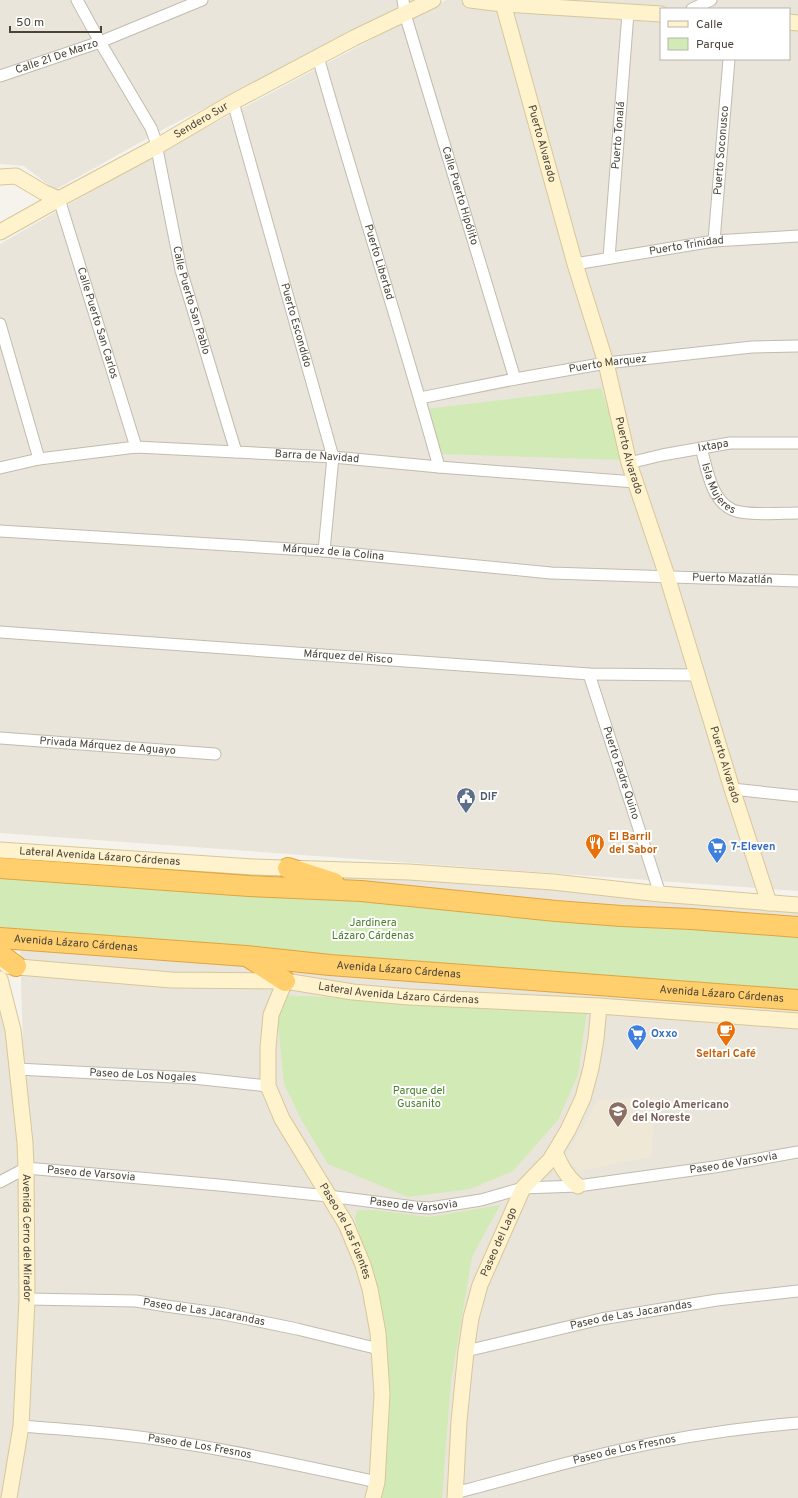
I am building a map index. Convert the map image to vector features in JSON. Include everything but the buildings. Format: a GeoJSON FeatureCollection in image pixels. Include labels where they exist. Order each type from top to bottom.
{"type":"FeatureCollection","features":[{"type":"Feature","properties":{"kind":"highway"},"geometry":{"type":"LineString","coordinates":[[0,868],[241,885],[361,891],[585,914],[798,926]]}},
{"type":"Feature","properties":{"kind":"highway"},"geometry":{"type":"LineString","coordinates":[[288,868],[361,891]]}},
{"type":"Feature","properties":{"kind":"highway","name":"Avenida Lázaro Cárdenas"},"geometry":{"type":"LineString","coordinates":[[0,938],[246,956],[330,965],[798,1000]]}},
{"type":"Feature","properties":{"kind":"highway"},"geometry":{"type":"LineString","coordinates":[[0,954],[8,966]]}},
{"type":"Feature","properties":{"kind":"highway"},"geometry":{"type":"LineString","coordinates":[[246,956],[285,981]]}},
{"type":"Feature","properties":{"kind":"street","name":"Calle Puerto San Pablo"},"geometry":{"type":"LineString","coordinates":[[78,0],[100,42],[151,128],[181,270],[236,452]]}},
{"type":"Feature","properties":{"kind":"street","name":"Calle 21 De Marzo"},"geometry":{"type":"LineString","coordinates":[[0,76],[100,42],[202,0]]}},
{"type":"Feature","properties":{"kind":"street","name":"Sendero Sur"},"geometry":{"type":"LineString","coordinates":[[0,232],[59,198],[156,147],[233,102],[354,38],[404,7],[433,0]]}},
{"type":"Feature","properties":{"kind":"street"},"geometry":{"type":"LineString","coordinates":[[470,0],[660,14]]}},
{"type":"Feature","properties":{"kind":"street"},"geometry":{"type":"LineString","coordinates":[[694,8],[711,0]]}},
{"type":"Feature","properties":{"kind":"street","name":"Puerto Alvarado"},"geometry":{"type":"LineString","coordinates":[[502,2],[575,264],[606,364],[629,463],[667,576],[732,789],[769,903]]}},
{"type":"Feature","properties":{"kind":"street","name":"Calle Puerto Hipólito"},"geometry":{"type":"LineString","coordinates":[[404,7],[515,379]]}},
{"type":"Feature","properties":{"kind":"street","name":"Puerto Tonalá"},"geometry":{"type":"LineString","coordinates":[[609,258],[628,12]]}},
{"type":"Feature","properties":{"kind":"street","name":"Puerto Libertad"},"geometry":{"type":"LineString","coordinates":[[318,57],[352,175],[420,398],[439,467]]}},
{"type":"Feature","properties":{"kind":"street","name":"Puerto Soconusco"},"geometry":{"type":"LineString","coordinates":[[714,241],[729,60]]}},
{"type":"Feature","properties":{"kind":"street","name":"Puerto Escondido"},"geometry":{"type":"LineString","coordinates":[[233,102],[333,457],[324,551]]}},
{"type":"Feature","properties":{"kind":"street"},"geometry":{"type":"LineString","coordinates":[[0,176],[16,176],[43,192],[59,198]]}},
{"type":"Feature","properties":{"kind":"street","name":"Calle Puerto San Carlos"},"geometry":{"type":"LineString","coordinates":[[59,198],[136,447]]}},
{"type":"Feature","properties":{"kind":"street","name":"Puerto Trinidad"},"geometry":{"type":"LineString","coordinates":[[575,264],[714,241],[798,236]]}},
{"type":"Feature","properties":{"kind":"street"},"geometry":{"type":"LineString","coordinates":[[0,324],[39,458]]}},
{"type":"Feature","properties":{"kind":"street","name":"Puerto Marquez"},"geometry":{"type":"LineString","coordinates":[[420,398],[515,379],[606,364],[752,346],[798,346]]}},
{"type":"Feature","properties":{"kind":"street","name":"Ixtapa"},"geometry":{"type":"LineString","coordinates":[[629,463],[730,443],[798,444]]}},
{"type":"Feature","properties":{"kind":"street","name":"Barra de Navidad"},"geometry":{"type":"LineString","coordinates":[[0,468],[39,458],[136,447],[333,457],[439,467],[635,482]]}},
{"type":"Feature","properties":{"kind":"street","name":"Isla Mujeres"},"geometry":{"type":"LineString","coordinates":[[701,448],[715,491],[726,506],[744,513],[798,513]]}},
{"type":"Feature","properties":{"kind":"street","name":"Márquez de la Colina"},"geometry":{"type":"LineString","coordinates":[[0,531],[324,551],[551,573],[667,576]]}},
{"type":"Feature","properties":{"kind":"street","name":"Puerto Mazatlán"},"geometry":{"type":"LineString","coordinates":[[667,576],[798,581]]}},
{"type":"Feature","properties":{"kind":"street","name":"Márquez del Risco"},"geometry":{"type":"LineString","coordinates":[[0,632],[589,674],[697,674]]}},
{"type":"Feature","properties":{"kind":"street","name":"Puerto Padre Quino"},"geometry":{"type":"LineString","coordinates":[[589,674],[660,894]]}},
{"type":"Feature","properties":{"kind":"street","name":"Privada Márquez de Aguayo"},"geometry":{"type":"LineString","coordinates":[[0,738],[214,754]]}},
{"type":"Feature","properties":{"kind":"street"},"geometry":{"type":"LineString","coordinates":[[732,789],[798,796]]}},
{"type":"Feature","properties":{"kind":"street","name":"Lateral Avenida Lázaro Cárdenas"},"geometry":{"type":"LineString","coordinates":[[0,850],[288,868],[409,872],[553,882],[660,894],[798,905]]}},
{"type":"Feature","properties":{"kind":"street","name":"Lateral Avenida Lázaro Cárdenas"},"geometry":{"type":"LineString","coordinates":[[8,966],[171,980],[285,981],[353,992],[410,997],[599,1006],[798,1021]]}},
{"type":"Feature","properties":{"kind":"street","name":"Avenida Cerro del Mirador"},"geometry":{"type":"LineString","coordinates":[[0,979],[12,1030],[25,1143],[26,1168],[27,1299],[21,1426],[9,1498]]}},
{"type":"Feature","properties":{"kind":"street","name":"Paseo de Las Fuentes"},"geometry":{"type":"LineString","coordinates":[[285,981],[271,1015],[268,1048],[268,1086],[282,1118],[346,1224],[363,1265],[370,1289],[378,1333],[382,1394],[377,1482],[373,1498]]}},
{"type":"Feature","properties":{"kind":"street","name":"Paseo del Lago"},"geometry":{"type":"LineString","coordinates":[[455,1495],[459,1421],[466,1351],[471,1318],[480,1285],[524,1188],[550,1160],[568,1130],[583,1098],[591,1068],[596,1039],[599,1006]]}},
{"type":"Feature","properties":{"kind":"street","name":"Paseo de Los Nogales"},"geometry":{"type":"LineString","coordinates":[[17,1069],[193,1078],[268,1086]]}},
{"type":"Feature","properties":{"kind":"street"},"geometry":{"type":"LineString","coordinates":[[555,1152],[569,1179],[578,1186]]}},
{"type":"Feature","properties":{"kind":"street","name":"Paseo de Varsovia"},"geometry":{"type":"LineString","coordinates":[[26,1168],[328,1196],[430,1208],[481,1200],[524,1188],[578,1186],[714,1167],[798,1152]]}},
{"type":"Feature","properties":{"kind":"street"},"geometry":{"type":"LineString","coordinates":[[0,1182],[26,1168]]}},
{"type":"Feature","properties":{"kind":"street","name":"Paseo de Las Jacarandas"},"geometry":{"type":"LineString","coordinates":[[466,1351],[601,1319],[716,1300],[798,1291]]}},
{"type":"Feature","properties":{"kind":"street","name":"Paseo de Las Jacarandas"},"geometry":{"type":"LineString","coordinates":[[27,1299],[136,1301],[224,1314],[297,1329],[378,1349]]}},
{"type":"Feature","properties":{"kind":"street","name":"Paseo de Los Fresnos"},"geometry":{"type":"LineString","coordinates":[[455,1495],[620,1450],[689,1436],[753,1427],[798,1423]]}},
{"type":"Feature","properties":{"kind":"street","name":"Paseo de Los Fresnos"},"geometry":{"type":"LineString","coordinates":[[21,1426],[105,1432],[180,1442],[377,1482]]}},
{"type":"Feature","properties":{"kind":"shaded area"},"geometry":{"type":"Polygon","coordinates":[[[0,0],[427,0],[173,124],[55,190],[24,166],[0,164],[0,0]]]}},
{"type":"Feature","properties":{"kind":"shaded area"},"geometry":{"type":"Polygon","coordinates":[[[446,0],[798,0],[798,891],[0,833],[0,244],[160,152],[446,0]]]}},
{"type":"Feature","properties":{"kind":"shaded area"},"geometry":{"type":"Polygon","coordinates":[[[17,862],[798,897],[798,1498],[0,1498],[0,921],[19,1158],[19,1371],[27,1164],[17,862]]]}},
{"type":"Feature","properties":{"kind":"shaded area","name":"Colegio Americano del Noreste"},"geometry":{"type":"Polygon","coordinates":[[[656,1097],[651,1157],[579,1171],[565,1158],[598,1100],[656,1097]]]}},
{"type":"Feature","properties":{"kind":"green space"},"geometry":{"type":"Polygon","coordinates":[[[601,388],[625,460],[438,454],[427,409],[601,388]]]}},
{"type":"Feature","properties":{"kind":"green space","name":"Jardinera Lázaro Cárdenas"},"geometry":{"type":"Polygon","coordinates":[[[0,869],[660,923],[798,938],[798,997],[0,931],[0,869]]]}},
{"type":"Feature","properties":{"kind":"green space","name":"Parque del Gusanito"},"geometry":{"type":"Polygon","coordinates":[[[281,995],[587,1010],[578,1075],[558,1120],[513,1171],[470,1189],[408,1197],[328,1164],[302,1121],[284,1084],[277,1014],[281,995]]]}},
{"type":"Feature","properties":{"kind":"green space"},"geometry":{"type":"Polygon","coordinates":[[[500,1205],[472,1257],[451,1381],[442,1498],[379,1498],[374,1285],[355,1219],[357,1210],[374,1210],[429,1217],[500,1205]]]}},
{"type":"Feature","properties":{"kind":"place","name":"DIF"},"geometry":{"type":"Point","coordinates":[466,814]}},
{"type":"Feature","properties":{"kind":"place","name":"El Barril del Sabor"},"geometry":{"type":"Point","coordinates":[595,860]}},
{"type":"Feature","properties":{"kind":"place","name":"7-Eleven"},"geometry":{"type":"Point","coordinates":[717,864]}},
{"type":"Feature","properties":{"kind":"place","name":"Seltari Café"},"geometry":{"type":"Point","coordinates":[726,1047]}},
{"type":"Feature","properties":{"kind":"place","name":"Oxxo"},"geometry":{"type":"Point","coordinates":[637,1051]}},
{"type":"Feature","properties":{"kind":"place","name":"Colegio Americano del Noreste"},"geometry":{"type":"Point","coordinates":[618,1128]}}]}
